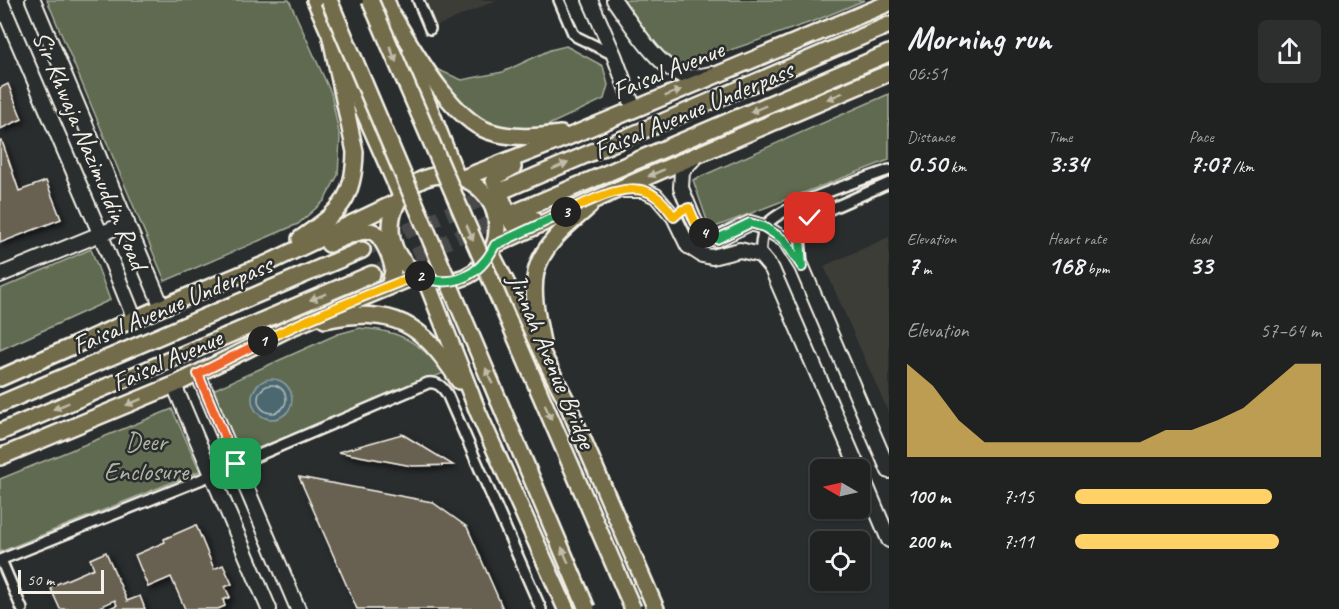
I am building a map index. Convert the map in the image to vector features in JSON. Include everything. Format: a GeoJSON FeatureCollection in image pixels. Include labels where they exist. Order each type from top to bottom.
{"type":"FeatureCollection","features":[{"type":"Feature","properties":{"kind":"main road","name":"Sir Khwaja Nazimuddin Road"},"geometry":{"type":"LineString","coordinates":[[0,0],[135,320]]}},
{"type":"Feature","properties":{"kind":"main road","name":"Sir Khwaja Nazimuddin Road"},"geometry":{"type":"LineString","coordinates":[[33,0],[162,307]]}},
{"type":"Feature","properties":{"kind":"main road"},"geometry":{"type":"LineString","coordinates":[[315,0],[399,199]]}},
{"type":"Feature","properties":{"kind":"main road"},"geometry":{"type":"LineString","coordinates":[[329,0],[587,609]]}},
{"type":"Feature","properties":{"kind":"main road","name":"Jinnah Avenue Bridge"},"geometry":{"type":"LineString","coordinates":[[370,0],[633,609]]}},
{"type":"Feature","properties":{"kind":"main road"},"geometry":{"type":"LineString","coordinates":[[386,0],[460,176]]}},
{"type":"Feature","properties":{"kind":"main road"},"geometry":{"type":"LineString","coordinates":[[590,0],[634,109]]}},
{"type":"Feature","properties":{"kind":"main road"},"geometry":{"type":"LineString","coordinates":[[614,0],[649,48],[668,68],[688,77],[724,73]]}},
{"type":"Feature","properties":{"kind":"main road","name":"Faisal Avenue"},"geometry":{"type":"LineString","coordinates":[[460,176],[562,140],[889,3]]}},
{"type":"Feature","properties":{"kind":"main road"},"geometry":{"type":"LineString","coordinates":[[393,16],[427,72],[456,108],[473,124],[487,131],[508,136],[539,137],[580,132]]}},
{"type":"Feature","properties":{"kind":"main road","name":"Faisal Avenue Underpass"},"geometry":{"type":"LineString","coordinates":[[506,189],[889,26]]}},
{"type":"Feature","properties":{"kind":"main road"},"geometry":{"type":"LineString","coordinates":[[266,264],[325,222],[343,204],[351,187],[355,152],[330,38]]}},
{"type":"Feature","properties":{"kind":"main road","name":"Faisal Avenue Underpass"},"geometry":{"type":"LineString","coordinates":[[516,212],[889,53]]}},
{"type":"Feature","properties":{"kind":"main road"},"geometry":{"type":"LineString","coordinates":[[493,249],[576,207],[889,73]]}},
{"type":"Feature","properties":{"kind":"main road"},"geometry":{"type":"LineString","coordinates":[[562,140],[548,152],[497,174],[494,180],[512,223],[515,225],[563,208],[576,207]]}},
{"type":"Feature","properties":{"kind":"main road"},"geometry":{"type":"LineString","coordinates":[[698,154],[682,171],[681,188],[695,222],[707,237],[717,239],[750,223],[764,227],[784,240],[802,267],[889,471]]}},
{"type":"Feature","properties":{"kind":"main road"},"geometry":{"type":"LineString","coordinates":[[440,174],[460,176],[477,186],[488,198],[495,212],[497,229],[493,249],[482,266],[469,275],[455,280],[440,281],[421,277],[405,264],[395,250],[391,234],[391,217],[399,199],[412,185],[425,177],[440,174]]}},
{"type":"Feature","properties":{"kind":"main road"},"geometry":{"type":"LineString","coordinates":[[656,609],[542,343],[537,310],[536,271],[544,253],[575,219],[609,193],[643,190],[656,196],[674,217],[688,246],[702,255],[712,257],[740,250],[760,255],[772,268],[854,459]]}},
{"type":"Feature","properties":{"kind":"main road","name":"Faisal Avenue"},"geometry":{"type":"LineString","coordinates":[[0,378],[266,264],[399,199]]}},
{"type":"Feature","properties":{"kind":"main road"},"geometry":{"type":"LineString","coordinates":[[674,217],[682,210],[689,208]]}},
{"type":"Feature","properties":{"kind":"main road"},"geometry":{"type":"LineString","coordinates":[[0,275],[127,223]]}},
{"type":"Feature","properties":{"kind":"main road"},"geometry":{"type":"LineString","coordinates":[[266,264],[313,251],[357,232],[368,230],[379,235],[391,260],[393,270],[389,286]]}},
{"type":"Feature","properties":{"kind":"main road"},"geometry":{"type":"LineString","coordinates":[[493,249],[565,398]]}},
{"type":"Feature","properties":{"kind":"main road","name":"Faisal Avenue Underpass"},"geometry":{"type":"LineString","coordinates":[[0,404],[362,250]]}},
{"type":"Feature","properties":{"kind":"main road","name":"Faisal Avenue Underpass"},"geometry":{"type":"LineString","coordinates":[[0,432],[372,274]]}},
{"type":"Feature","properties":{"kind":"main road"},"geometry":{"type":"LineString","coordinates":[[421,277],[566,609]]}},
{"type":"Feature","properties":{"kind":"main road","name":"Faisal Avenue"},"geometry":{"type":"LineString","coordinates":[[0,457],[174,385],[292,327],[389,286],[421,277]]}},
{"type":"Feature","properties":{"kind":"main road"},"geometry":{"type":"LineString","coordinates":[[292,327],[346,316],[366,315],[390,318],[407,324],[418,331],[436,350],[478,412]]}},
{"type":"Feature","properties":{"kind":"main road"},"geometry":{"type":"LineString","coordinates":[[198,374],[298,609]]}},
{"type":"Feature","properties":{"kind":"main road"},"geometry":{"type":"LineString","coordinates":[[174,385],[270,609]]}},
{"type":"Feature","properties":{"kind":"main road"},"geometry":{"type":"LineString","coordinates":[[226,507],[249,494]]}},
{"type":"Feature","properties":{"kind":"main road"},"geometry":{"type":"LineString","coordinates":[[870,496],[889,540]]}},
{"type":"Feature","properties":{"kind":"street"},"geometry":{"type":"LineString","coordinates":[[418,0],[430,29]]}},
{"type":"Feature","properties":{"kind":"street"},"geometry":{"type":"LineString","coordinates":[[559,0],[573,33],[577,37],[614,55]]}},
{"type":"Feature","properties":{"kind":"street"},"geometry":{"type":"LineString","coordinates":[[760,255],[764,227],[776,215],[793,206],[889,171]]}},
{"type":"Feature","properties":{"kind":"street"},"geometry":{"type":"LineString","coordinates":[[802,267],[800,237],[810,218],[889,183]]}},
{"type":"Feature","properties":{"kind":"street"},"geometry":{"type":"LineString","coordinates":[[22,609],[1,560],[212,475],[428,383],[438,384],[447,393],[541,609]]}},
{"type":"Feature","properties":{"kind":"shaded area"},"geometry":{"type":"Polygon","coordinates":[[[418,0],[497,0],[430,29],[418,0]]]}},
{"type":"Feature","properties":{"kind":"shaded area"},"geometry":{"type":"Polygon","coordinates":[[[889,237],[889,414],[824,266],[889,237]]]}},
{"type":"Feature","properties":{"kind":"green space"},"geometry":{"type":"Polygon","coordinates":[[[47,0],[289,0],[331,93],[340,138],[338,175],[324,201],[298,224],[165,281],[47,0]]]}},
{"type":"Feature","properties":{"kind":"green space"},"geometry":{"type":"Polygon","coordinates":[[[622,0],[865,0],[817,20],[679,68],[650,41],[622,0]]]}},
{"type":"Feature","properties":{"kind":"green space"},"geometry":{"type":"Polygon","coordinates":[[[566,46],[603,66],[608,85],[604,99],[542,128],[495,130],[455,105],[434,68],[462,80],[503,72],[550,50],[566,46]]]}},
{"type":"Feature","properties":{"kind":"green space"},"geometry":{"type":"Polygon","coordinates":[[[889,94],[889,160],[710,229],[693,180],[889,94]]]}},
{"type":"Feature","properties":{"kind":"green space"},"geometry":{"type":"Polygon","coordinates":[[[91,249],[110,300],[0,350],[0,289],[91,249]]]}},
{"type":"Feature","properties":{"kind":"green space"},"geometry":{"type":"Polygon","coordinates":[[[360,328],[393,333],[410,341],[432,358],[444,373],[236,457],[213,398],[215,389],[338,334],[360,328]]]}},
{"type":"Feature","properties":{"kind":"green space","name":"Deer Enclosure"},"geometry":{"type":"Polygon","coordinates":[[[172,409],[200,471],[0,552],[0,479],[172,409]]]}},
{"type":"Feature","properties":{"kind":"water"},"geometry":{"type":"Polygon","coordinates":[[[272,379],[280,380],[286,385],[291,391],[291,407],[286,413],[280,418],[272,419],[264,418],[258,413],[253,407],[252,399],[253,391],[258,385],[264,380],[272,379]]]}},
{"type":"Feature","properties":{"kind":"building"},"geometry":{"type":"Polygon","coordinates":[[[8,84],[22,119],[0,129],[0,88],[8,84]]]}},
{"type":"Feature","properties":{"kind":"building"},"geometry":{"type":"Polygon","coordinates":[[[0,141],[2,141],[19,191],[46,181],[61,219],[0,243],[0,141]]]}},
{"type":"Feature","properties":{"kind":"building"},"geometry":{"type":"Polygon","coordinates":[[[402,434],[453,465],[412,466],[338,452],[402,434]]]}},
{"type":"Feature","properties":{"kind":"building"},"geometry":{"type":"Polygon","coordinates":[[[299,477],[432,502],[467,527],[503,609],[357,609],[299,477]]]}},
{"type":"Feature","properties":{"kind":"building"},"geometry":{"type":"Polygon","coordinates":[[[196,525],[214,569],[223,565],[232,584],[225,587],[230,597],[223,600],[225,606],[218,609],[185,609],[171,577],[148,587],[135,555],[196,525]]]}},
{"type":"Feature","properties":{"kind":"building"},"geometry":{"type":"Polygon","coordinates":[[[106,552],[127,601],[140,596],[145,609],[108,609],[117,605],[115,600],[95,609],[60,609],[50,587],[94,568],[90,559],[106,552]]]}},
{"type":"Feature","properties":{"kind":"tunnel"},"geometry":{"type":"LineString","coordinates":[[362,250],[506,189]]}},
{"type":"Feature","properties":{"kind":"tunnel"},"geometry":{"type":"LineString","coordinates":[[372,274],[516,212]]}},
{"type":"Feature","properties":{"kind":"route"},"geometry":{"type":"LineString","coordinates":[[236,464],[198,374],[292,327],[418,275],[440,281],[455,280],[469,275],[482,266],[495,245],[616,190],[643,190],[656,196],[674,217],[682,210],[689,208],[695,222],[707,237],[717,239],[750,223],[764,227],[784,240],[802,267],[800,237],[810,218]]}}]}
